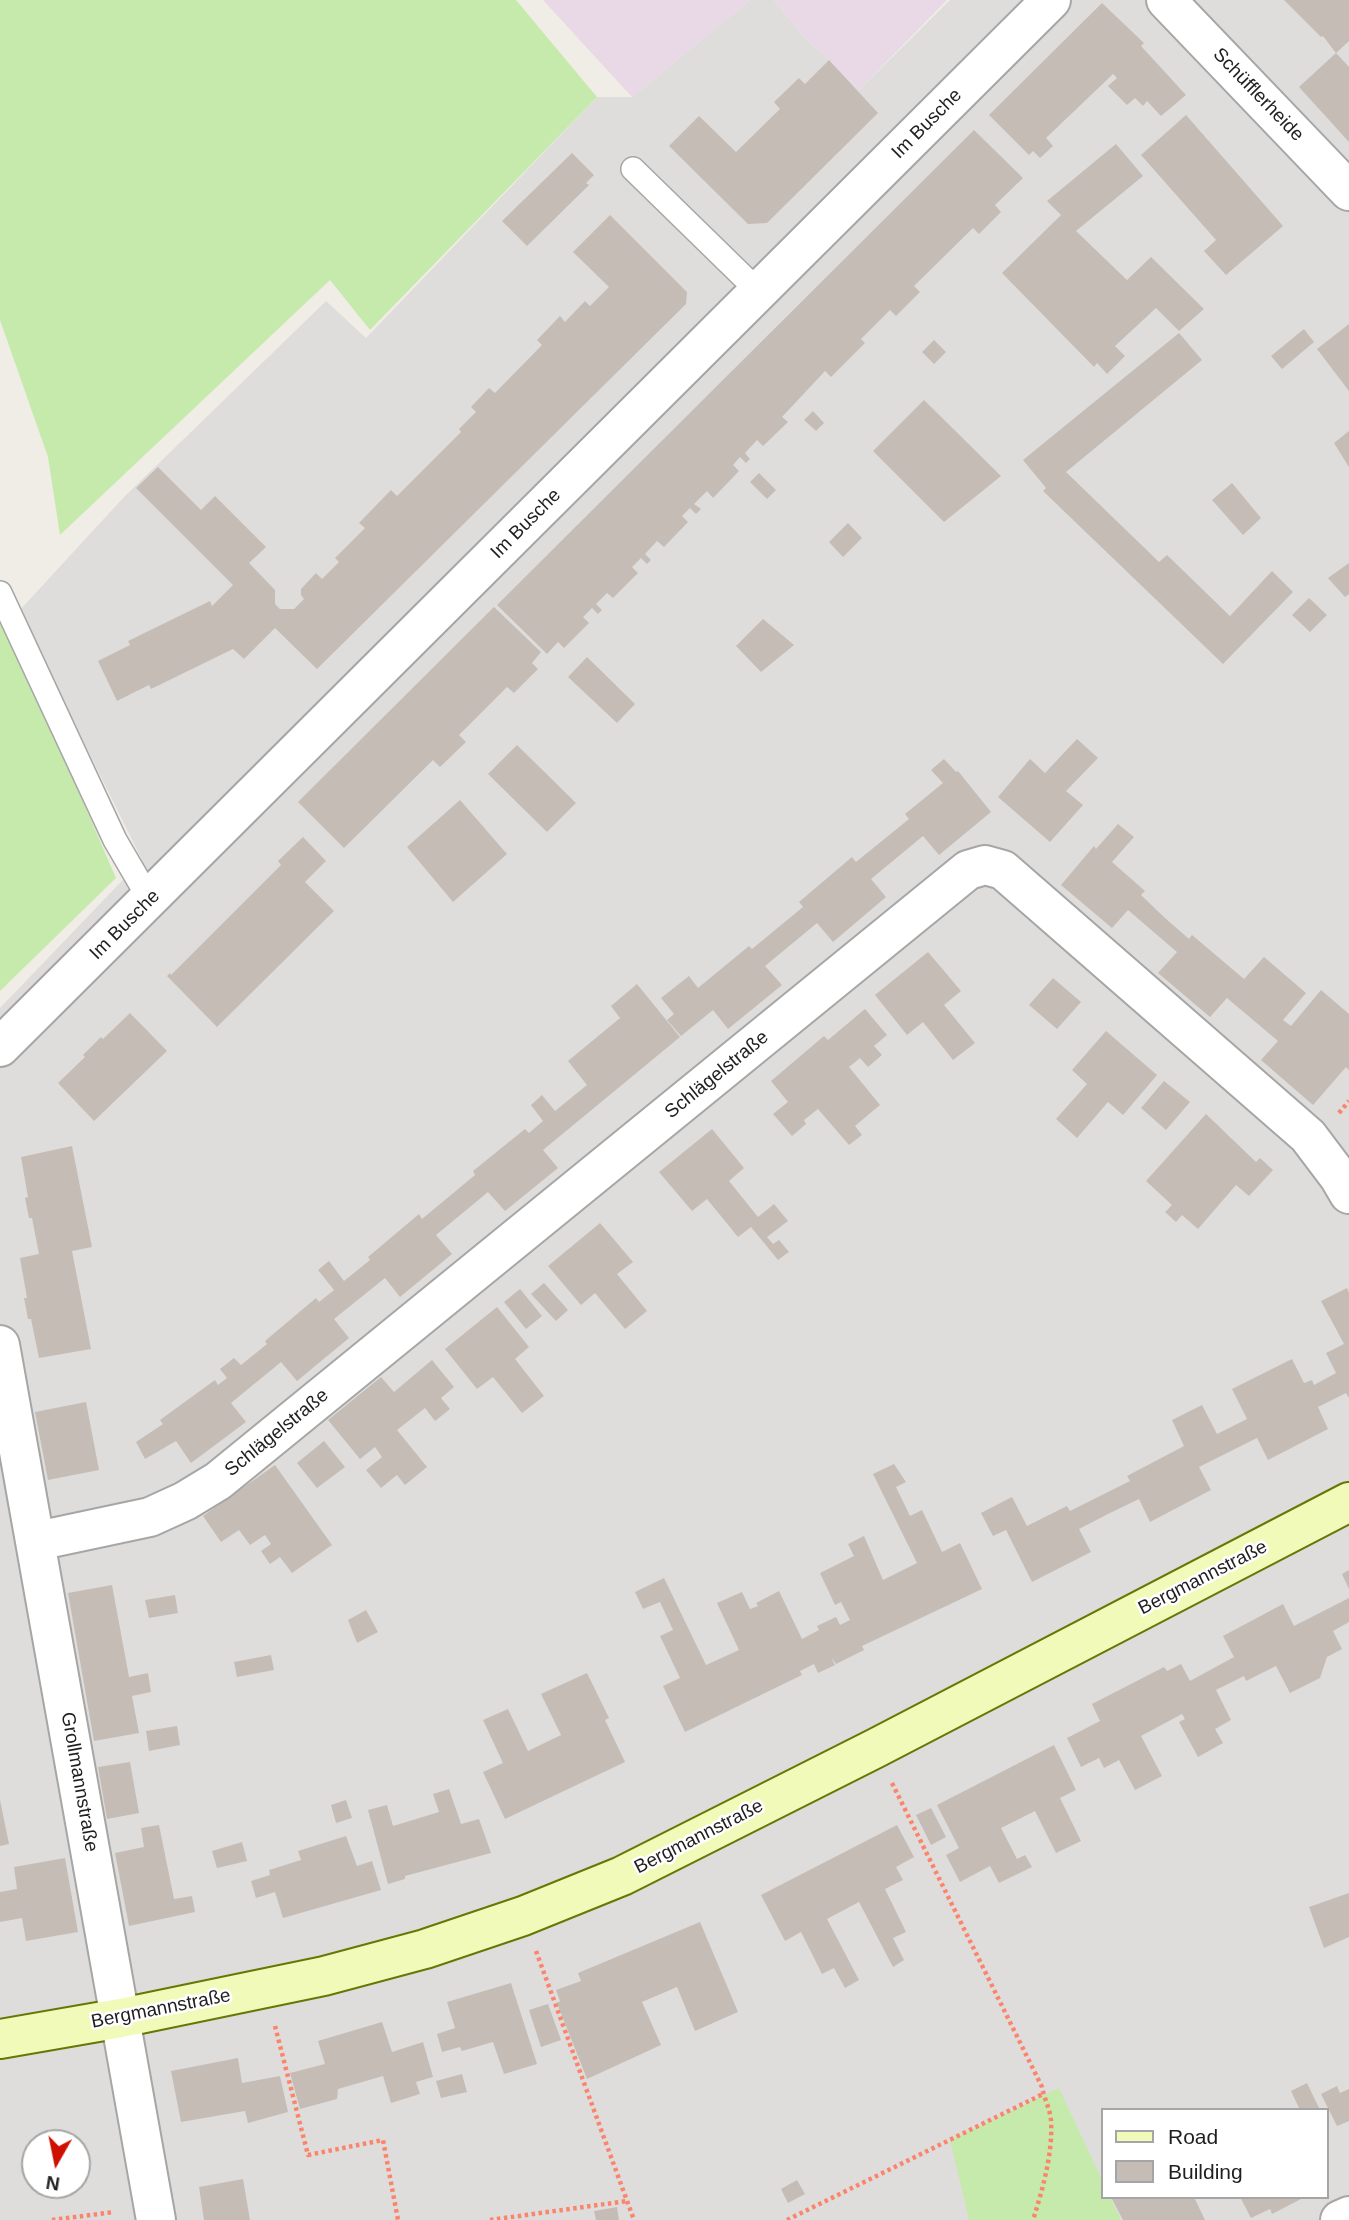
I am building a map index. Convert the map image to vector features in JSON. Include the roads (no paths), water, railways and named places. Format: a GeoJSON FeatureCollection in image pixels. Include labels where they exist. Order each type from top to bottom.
{"type":"FeatureCollection","features":[{"type":"Feature","properties":{"kind":"street","name":"Im Busche"},"geometry":{"type":"LineString","coordinates":[[0,1047],[1051,0]]}},
{"type":"Feature","properties":{"kind":"street","name":"Schüfflerheide"},"geometry":{"type":"LineString","coordinates":[[1166,0],[1349,191]]}},
{"type":"Feature","properties":{"kind":"street","name":"Schlägelstraße"},"geometry":{"type":"LineString","coordinates":[[37,1541],[150,1517],[185,1501],[218,1481],[968,870],[985,865],[1003,870],[1308,1136],[1349,1194]]}},
{"type":"Feature","properties":{"kind":"street","name":"Grollmannstraße"},"geometry":{"type":"LineString","coordinates":[[0,1345],[155,2213]]}},
{"type":"Feature","properties":{"kind":"street","name":"Bergmannstraße"},"geometry":{"type":"LineString","coordinates":[[0,2039],[121,2018],[324,1976],[425,1949],[523,1916],[622,1876],[876,1748],[1349,1502]]}},
{"type":"Feature","properties":{"kind":"street"},"geometry":{"type":"LineString","coordinates":[[1340,2220],[1349,2216]]}},
{"type":"Feature","properties":{"kind":"lane"},"geometry":{"type":"LineString","coordinates":[[633,169],[759,292]]}},
{"type":"Feature","properties":{"kind":"lane"},"geometry":{"type":"LineString","coordinates":[[0,593],[115,840],[150,900]]}}]}
